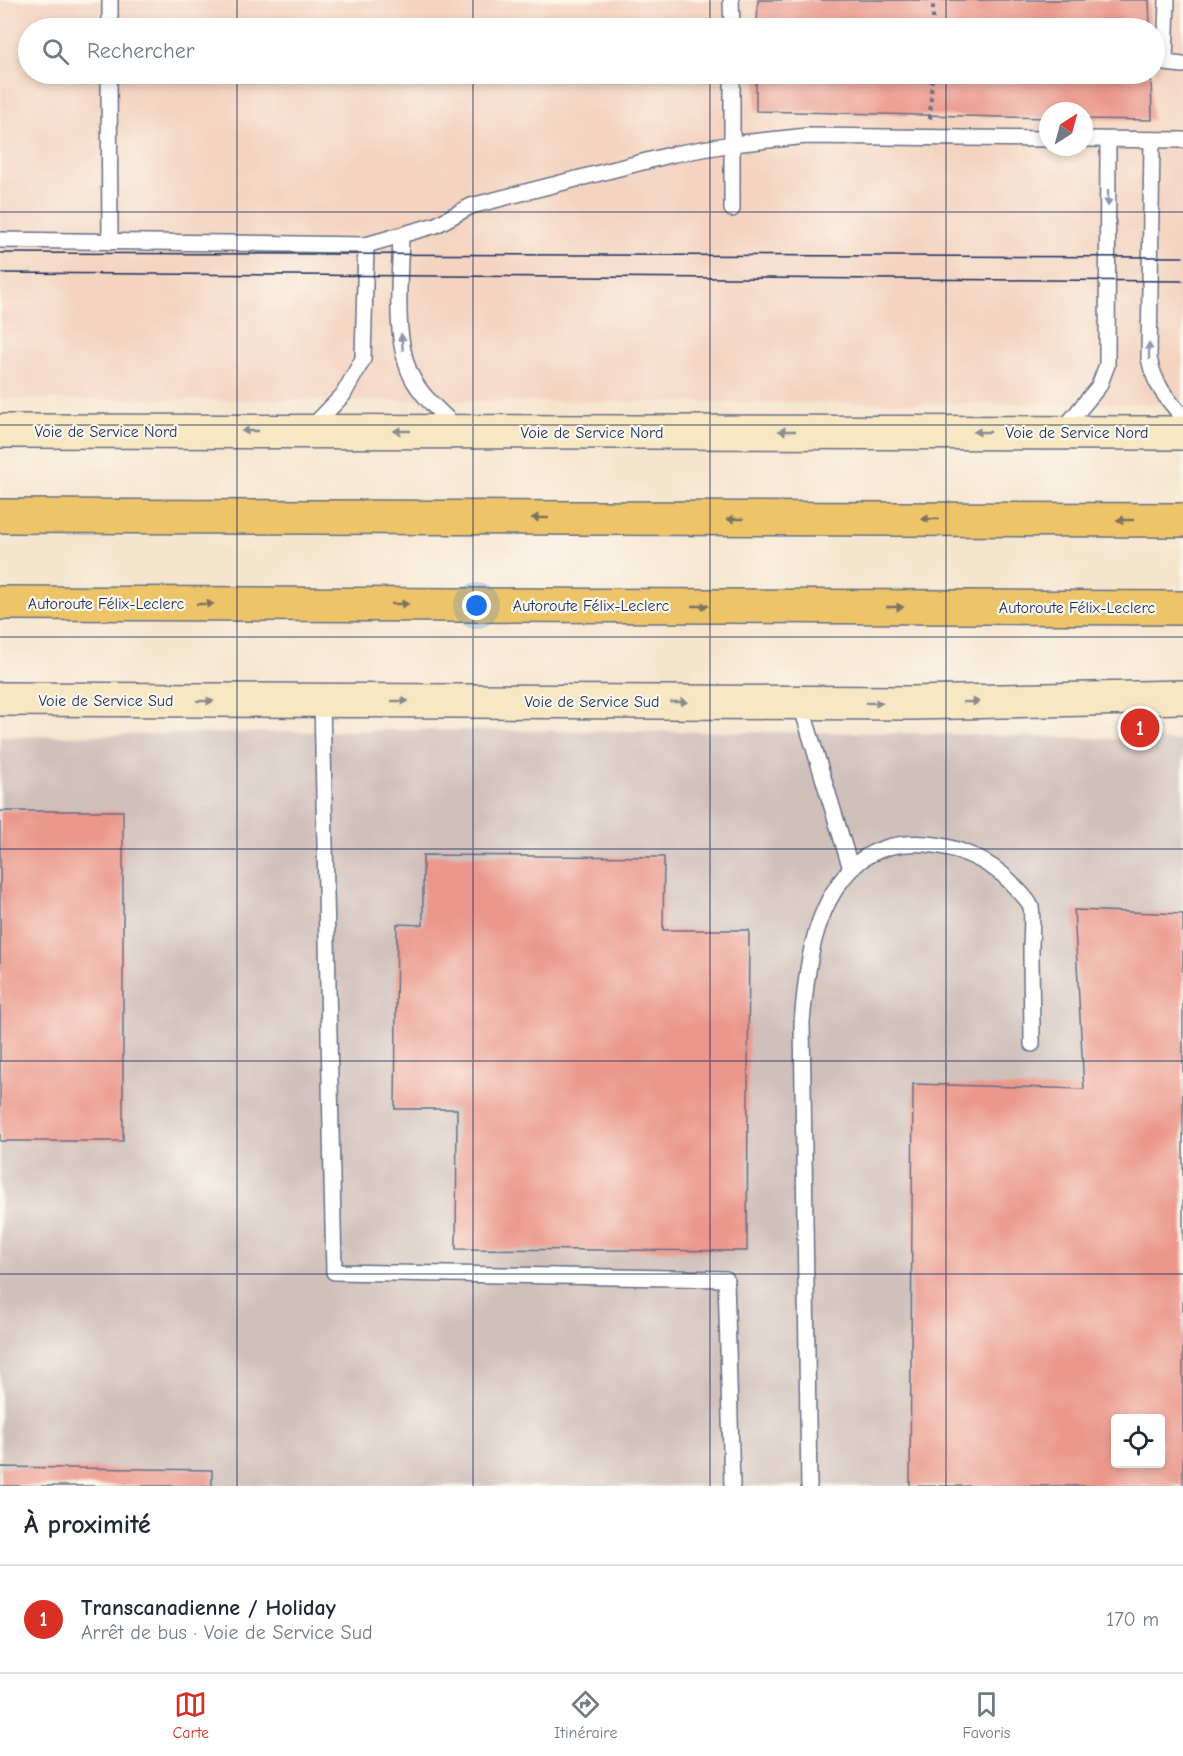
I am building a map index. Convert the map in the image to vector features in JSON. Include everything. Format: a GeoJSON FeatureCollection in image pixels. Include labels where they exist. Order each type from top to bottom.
{"type":"FeatureCollection","features":[{"type":"Feature","properties":{"kind":"highway"},"geometry":{"type":"LineString","coordinates":[[0,516],[1183,520]]}},
{"type":"Feature","properties":{"kind":"highway","name":"Autoroute Félix-Leclerc"},"geometry":{"type":"LineString","coordinates":[[0,603],[1183,608]]}},
{"type":"Feature","properties":{"kind":"main road","name":"Voie de Service Nord"},"geometry":{"type":"LineString","coordinates":[[0,431],[1183,433]]}},
{"type":"Feature","properties":{"kind":"main road","name":"Voie de Service Sud"},"geometry":{"type":"LineString","coordinates":[[0,699],[912,703],[1183,696]]}},
{"type":"Feature","properties":{"kind":"lane"},"geometry":{"type":"LineString","coordinates":[[110,0],[110,18]]}},
{"type":"Feature","properties":{"kind":"lane"},"geometry":{"type":"LineString","coordinates":[[731,0],[732,18]]}},
{"type":"Feature","properties":{"kind":"lane"},"geometry":{"type":"LineString","coordinates":[[1167,0],[1165,63],[1183,65]]}},
{"type":"Feature","properties":{"kind":"lane"},"geometry":{"type":"LineString","coordinates":[[110,84],[110,242]]}},
{"type":"Feature","properties":{"kind":"lane"},"geometry":{"type":"LineString","coordinates":[[732,84],[732,209]]}},
{"type":"Feature","properties":{"kind":"lane"},"geometry":{"type":"LineString","coordinates":[[0,240],[366,245],[436,225],[471,206],[674,154],[732,144],[807,136],[1039,139]]}},
{"type":"Feature","properties":{"kind":"lane"},"geometry":{"type":"LineString","coordinates":[[1093,140],[1183,140]]}},
{"type":"Feature","properties":{"kind":"lane"},"geometry":{"type":"LineString","coordinates":[[1061,432],[1099,386],[1107,365],[1108,140]]}},
{"type":"Feature","properties":{"kind":"lane"},"geometry":{"type":"LineString","coordinates":[[1152,140],[1149,358],[1152,376],[1158,387],[1183,417]]}},
{"type":"Feature","properties":{"kind":"lane"},"geometry":{"type":"LineString","coordinates":[[401,235],[401,320],[405,358],[415,383],[424,395],[460,431]]}},
{"type":"Feature","properties":{"kind":"lane"},"geometry":{"type":"LineString","coordinates":[[309,431],[343,395],[363,359],[366,245]]}},
{"type":"Feature","properties":{"kind":"lane"},"geometry":{"type":"LineString","coordinates":[[322,701],[334,1272],[726,1279],[732,1486]]}},
{"type":"Feature","properties":{"kind":"lane"},"geometry":{"type":"LineString","coordinates":[[800,702],[851,868]]}},
{"type":"Feature","properties":{"kind":"lane"},"geometry":{"type":"LineString","coordinates":[[809,1486],[802,1022],[807,966],[824,906],[851,868],[872,853],[896,845],[941,845],[986,861],[1009,878],[1031,905],[1032,1044]]}},
{"type":"Feature","properties":{"kind":"path"},"geometry":{"type":"LineString","coordinates":[[933,0],[933,18]]}},
{"type":"Feature","properties":{"kind":"path"},"geometry":{"type":"LineString","coordinates":[[930,138],[932,84]]}},
{"type":"Feature","properties":{"kind":"shaded area"},"geometry":{"type":"Polygon","coordinates":[[[0,0],[1183,0],[1183,400],[1151,404],[0,399],[0,0]]]}},
{"type":"Feature","properties":{"kind":"shaded area"},"geometry":{"type":"Polygon","coordinates":[[[401,730],[911,733],[1183,741],[1183,1486],[0,1486],[0,737],[401,730]]]}},
{"type":"Feature","properties":{"kind":"building"},"geometry":{"type":"Polygon","coordinates":[[[758,0],[1149,0],[1150,18],[757,18],[758,0]]]}},
{"type":"Feature","properties":{"kind":"building"},"geometry":{"type":"Polygon","coordinates":[[[756,84],[1151,84],[1152,120],[1093,119],[1093,102],[1039,102],[1039,118],[756,111],[756,84]]]}},
{"type":"Feature","properties":{"kind":"building"},"geometry":{"type":"Polygon","coordinates":[[[0,811],[123,811],[123,1141],[0,1141],[0,811]]]}},
{"type":"Feature","properties":{"kind":"building"},"geometry":{"type":"Polygon","coordinates":[[[423,855],[664,857],[663,930],[749,930],[747,1251],[456,1249],[457,1109],[395,1109],[397,924],[423,925],[423,855]]]}},
{"type":"Feature","properties":{"kind":"building"},"geometry":{"type":"Polygon","coordinates":[[[1074,910],[1183,914],[1183,1486],[910,1486],[913,1084],[1084,1089],[1074,910]]]}},
{"type":"Feature","properties":{"kind":"building"},"geometry":{"type":"Polygon","coordinates":[[[0,1467],[212,1470],[212,1486],[0,1486],[0,1467]]]}},
{"type":"Feature","properties":{"kind":"tram line"},"geometry":{"type":"LineString","coordinates":[[0,253],[1183,257]]}},
{"type":"Feature","properties":{"kind":"tram line"},"geometry":{"type":"LineString","coordinates":[[0,273],[1183,281]]}},
{"type":"Feature","properties":{"kind":"place","name":"Transcanadienne / Holiday"},"geometry":{"type":"Point","coordinates":[1140,728]}}]}
